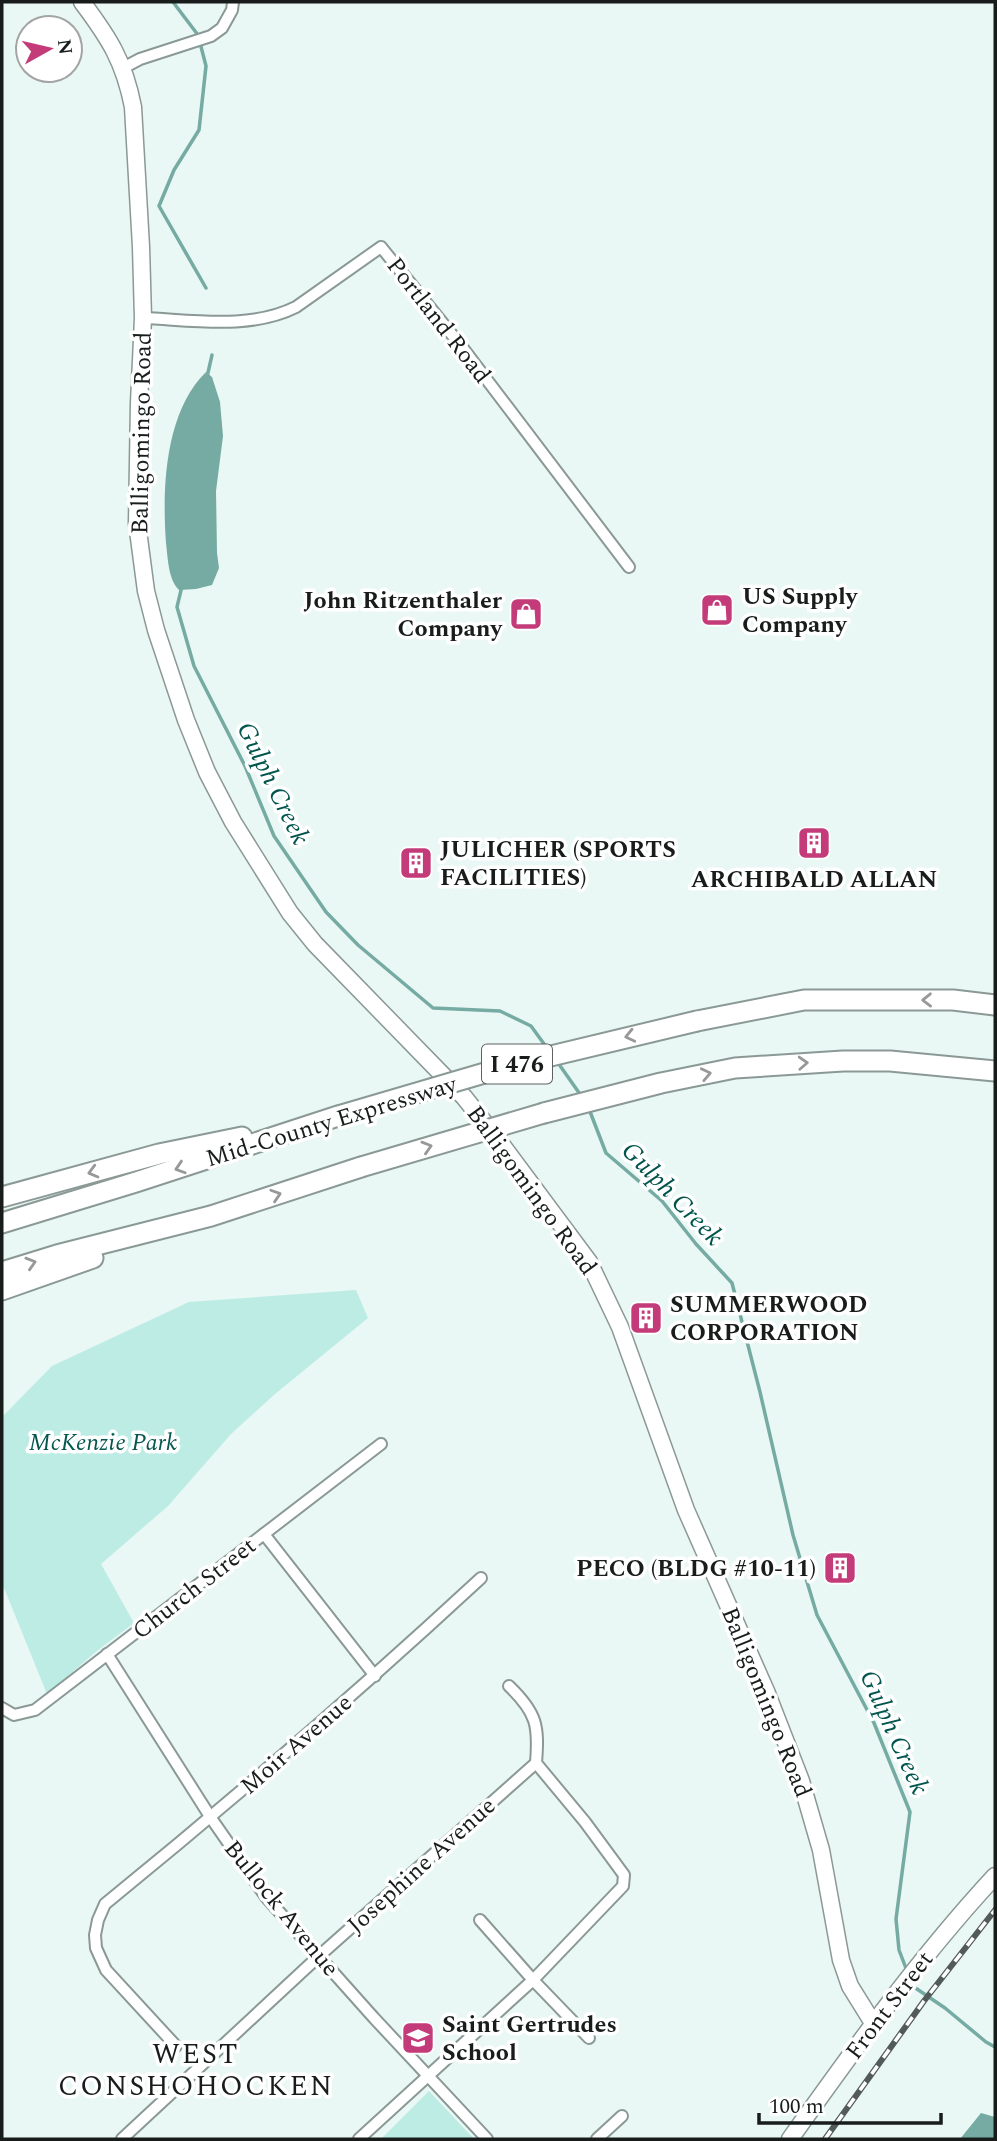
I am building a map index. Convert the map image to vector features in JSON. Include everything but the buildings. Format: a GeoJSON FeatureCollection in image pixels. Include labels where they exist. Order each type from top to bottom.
{"type":"FeatureCollection","features":[{"type":"Feature","properties":{"kind":"highway","name":"Mid-County Expressway"},"geometry":{"type":"LineString","coordinates":[[2,1223],[338,1116],[505,1067],[697,1021],[804,1000],[953,1000],[995,1005]]}},
{"type":"Feature","properties":{"kind":"highway","name":"I 476"},"geometry":{"type":"LineString","coordinates":[[2,1272],[57,1255],[211,1216],[503,1124],[735,1068],[843,1061],[890,1061],[995,1071]]}},
{"type":"Feature","properties":{"kind":"highway"},"geometry":{"type":"LineString","coordinates":[[2,1197],[159,1154],[338,1116]]}},
{"type":"Feature","properties":{"kind":"highway"},"geometry":{"type":"LineString","coordinates":[[2,1290],[211,1216]]}},
{"type":"Feature","properties":{"kind":"street","name":"Balligomingo Road"},"geometry":{"type":"LineString","coordinates":[[82,2],[106,34],[123,68],[133,107],[143,318],[137,523],[146,591],[186,720],[207,772],[233,822],[290,913],[315,944],[472,1107],[589,1262],[620,1327],[687,1510],[766,1691],[801,1781],[821,1850],[843,1969],[850,1986],[873,2023]]}},
{"type":"Feature","properties":{"kind":"street"},"geometry":{"type":"LineString","coordinates":[[123,68],[211,36],[222,28],[232,10],[233,2]]}},
{"type":"Feature","properties":{"kind":"street","name":"Portland Road"},"geometry":{"type":"LineString","coordinates":[[143,318],[241,321],[280,315],[296,307],[381,247],[462,347],[629,567]]}},
{"type":"Feature","properties":{"kind":"street","name":"Church Street"},"geometry":{"type":"LineString","coordinates":[[2,1708],[14,1715],[36,1710],[381,1444]]}},
{"type":"Feature","properties":{"kind":"street"},"geometry":{"type":"LineString","coordinates":[[264,1534],[375,1676]]}},
{"type":"Feature","properties":{"kind":"street","name":"Moir Avenue"},"geometry":{"type":"LineString","coordinates":[[176,2046],[106,1970],[96,1948],[95,1935],[105,1904],[211,1818],[375,1676],[481,1578]]}},
{"type":"Feature","properties":{"kind":"street","name":"Bullock Avenue"},"geometry":{"type":"LineString","coordinates":[[107,1654],[211,1818],[266,1897],[487,2139]]}},
{"type":"Feature","properties":{"kind":"street"},"geometry":{"type":"LineString","coordinates":[[359,2139],[533,1980],[623,1886],[624,1875],[536,1763],[538,1735],[533,1716],[525,1701],[509,1686]]}},
{"type":"Feature","properties":{"kind":"street","name":"Josephine Avenue"},"geometry":{"type":"LineString","coordinates":[[122,2139],[319,1956],[536,1763]]}},
{"type":"Feature","properties":{"kind":"street","name":"Front Street"},"geometry":{"type":"LineString","coordinates":[[790,2139],[901,1985],[995,1876]]}},
{"type":"Feature","properties":{"kind":"street"},"geometry":{"type":"LineString","coordinates":[[480,1920],[589,2038]]}},
{"type":"Feature","properties":{"kind":"street"},"geometry":{"type":"LineString","coordinates":[[597,2139],[622,2116]]}},
{"type":"Feature","properties":{"kind":"green space","name":"McKenzie Park"},"geometry":{"type":"Polygon","coordinates":[[[356,1290],[368,1318],[231,1434],[168,1506],[101,1564],[134,1623],[47,1694],[2,1583],[2,1417],[52,1366],[189,1302],[356,1290]]]}},
{"type":"Feature","properties":{"kind":"green space"},"geometry":{"type":"Polygon","coordinates":[[[429,2091],[474,2139],[381,2139],[429,2091]]]}},
{"type":"Feature","properties":{"kind":"shaded area"},"geometry":{"type":"Polygon","coordinates":[[[206,372],[212,377],[220,402],[223,436],[216,491],[219,568],[212,585],[179,590],[171,574],[167,555],[166,475],[174,429],[182,408],[192,389],[206,372]]]}},
{"type":"Feature","properties":{"kind":"shaded area"},"geometry":{"type":"Polygon","coordinates":[[[981,2113],[995,2117],[995,2139],[960,2139],[981,2113]]]}},
{"type":"Feature","properties":{"kind":"waterway","name":"Gulph Creek"},"geometry":{"type":"LineString","coordinates":[[173,2],[198,35],[206,66],[199,130],[174,170],[159,206],[206,288]]}},
{"type":"Feature","properties":{"kind":"waterway","name":"Gulph Creek"},"geometry":{"type":"LineString","coordinates":[[207,377],[212,355]]}},
{"type":"Feature","properties":{"kind":"waterway","name":"Gulph Creek"},"geometry":{"type":"LineString","coordinates":[[182,586],[177,607],[194,666],[245,766],[274,836],[326,912],[358,945],[433,1008],[500,1011],[531,1026],[547,1048]]}},
{"type":"Feature","properties":{"kind":"waterway","name":"Gulph Creek"},"geometry":{"type":"LineString","coordinates":[[556,1060],[582,1097]]}},
{"type":"Feature","properties":{"kind":"waterway","name":"Gulph Creek"},"geometry":{"type":"LineString","coordinates":[[589,1109],[606,1153],[662,1201],[732,1283],[793,1535],[817,1615],[874,1723],[910,1812],[896,1919],[899,1950],[907,1971]]}},
{"type":"Feature","properties":{"kind":"waterway","name":"Gulph Creek"},"geometry":{"type":"LineString","coordinates":[[912,1981],[914,1987],[995,2047]]}},
{"type":"Feature","properties":{"kind":"railway"},"geometry":{"type":"LineString","coordinates":[[825,2139],[924,2001],[995,1910]]}},
{"type":"Feature","properties":{"kind":"place","name":"US Supply Company"},"geometry":{"type":"Point","coordinates":[717,610]}},
{"type":"Feature","properties":{"kind":"place","name":"John Ritzenthaler Company"},"geometry":{"type":"Point","coordinates":[526,614]}},
{"type":"Feature","properties":{"kind":"place","name":"ARCHIBALD ALLAN"},"geometry":{"type":"Point","coordinates":[814,843]}},
{"type":"Feature","properties":{"kind":"place","name":"JULICHER (SPORTS FACILITIES)"},"geometry":{"type":"Point","coordinates":[416,863]}},
{"type":"Feature","properties":{"kind":"place","name":"SUMMERWOOD CORPORATION"},"geometry":{"type":"Point","coordinates":[646,1318]}},
{"type":"Feature","properties":{"kind":"place","name":"PECO (BLDG #10-11)"},"geometry":{"type":"Point","coordinates":[840,1568]}},
{"type":"Feature","properties":{"kind":"place","name":"Saint Gertrudes School"},"geometry":{"type":"Point","coordinates":[418,2038]}},
{"type":"Feature","properties":{"kind":"district","name":"WEST CONSHOHOCKEN"},"geometry":{"type":"Point","coordinates":[196,2069]}}]}
